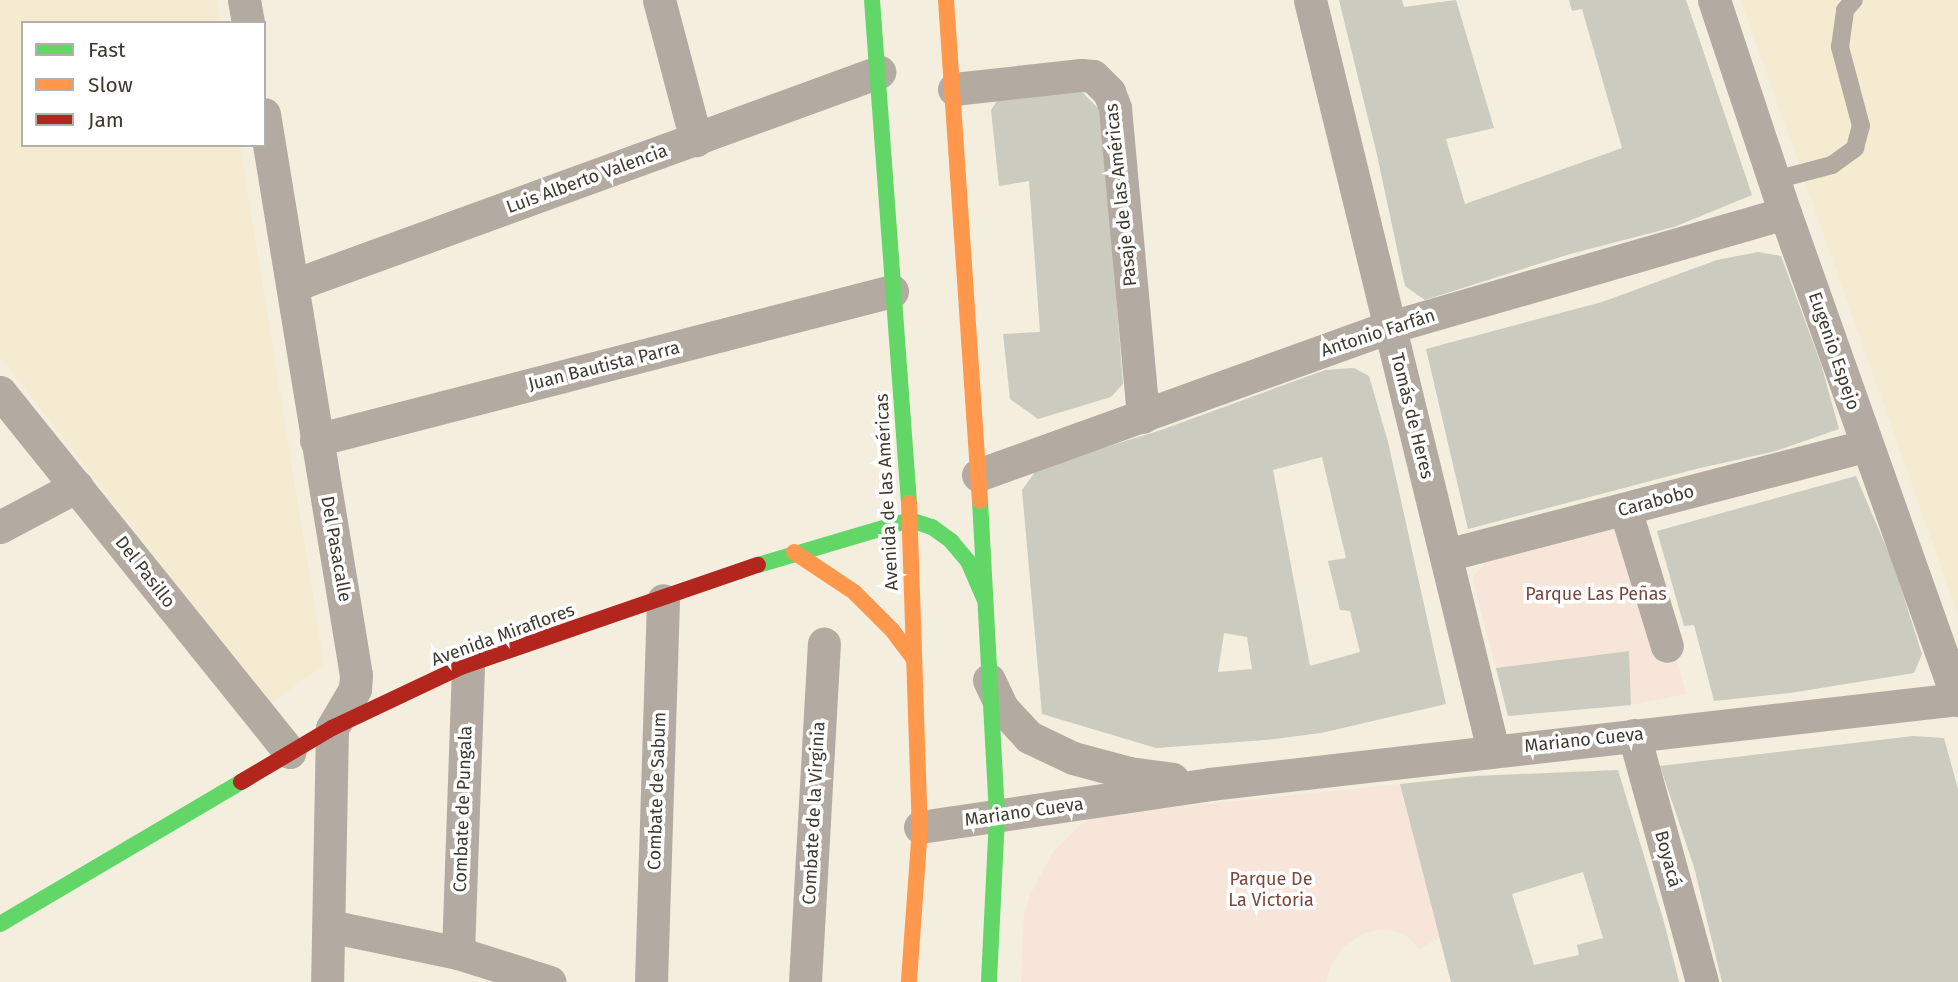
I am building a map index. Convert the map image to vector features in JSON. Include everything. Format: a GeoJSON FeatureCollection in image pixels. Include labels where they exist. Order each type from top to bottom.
{"type":"FeatureCollection","features":[{"type":"Feature","properties":{"kind":"main road","name":"Avenida de las Américas"},"geometry":{"type":"LineString","coordinates":[[872,0],[911,520],[920,827],[909,982]]}},
{"type":"Feature","properties":{"kind":"main road"},"geometry":{"type":"LineString","coordinates":[[946,0],[954,89],[997,817],[989,982]]}},
{"type":"Feature","properties":{"kind":"main road"},"geometry":{"type":"LineString","coordinates":[[911,520],[932,527],[951,541],[968,561],[985,598]]}},
{"type":"Feature","properties":{"kind":"main road","name":"Avenida Miraflores"},"geometry":{"type":"LineString","coordinates":[[0,924],[332,728],[468,665],[663,600],[794,552],[911,520]]}},
{"type":"Feature","properties":{"kind":"main road"},"geometry":{"type":"LineString","coordinates":[[794,552],[854,593],[892,630],[913,658]]}},
{"type":"Feature","properties":{"kind":"street"},"geometry":{"type":"LineString","coordinates":[[244,0],[248,21]]}},
{"type":"Feature","properties":{"kind":"street"},"geometry":{"type":"LineString","coordinates":[[659,0],[696,139]]}},
{"type":"Feature","properties":{"kind":"street","name":"Tomás de Heres"},"geometry":{"type":"LineString","coordinates":[[1310,0],[1493,750]]}},
{"type":"Feature","properties":{"kind":"street","name":"Eugenio Espejo"},"geometry":{"type":"LineString","coordinates":[[1714,0],[1785,213],[1958,699]]}},
{"type":"Feature","properties":{"kind":"street","name":"Luis Alberto Valencia"},"geometry":{"type":"LineString","coordinates":[[294,285],[879,72]]}},
{"type":"Feature","properties":{"kind":"street","name":"Pasaje de las Américas"},"geometry":{"type":"LineString","coordinates":[[954,89],[1081,75],[1093,76],[1109,92],[1115,108],[1143,417]]}},
{"type":"Feature","properties":{"kind":"street","name":"Del Pasacalle"},"geometry":{"type":"LineString","coordinates":[[266,125],[356,675],[355,689],[332,728],[327,982]]}},
{"type":"Feature","properties":{"kind":"street","name":"Antonio Farfán"},"geometry":{"type":"LineString","coordinates":[[978,475],[1390,327],[1785,213]]}},
{"type":"Feature","properties":{"kind":"street","name":"Juan Bautista Parra"},"geometry":{"type":"LineString","coordinates":[[316,440],[892,292]]}},
{"type":"Feature","properties":{"kind":"street","name":"Del Pasillo"},"geometry":{"type":"LineString","coordinates":[[0,392],[289,752]]}},
{"type":"Feature","properties":{"kind":"street","name":"Carabobo"},"geometry":{"type":"LineString","coordinates":[[1446,555],[1867,445]]}},
{"type":"Feature","properties":{"kind":"street"},"geometry":{"type":"LineString","coordinates":[[0,527],[77,486]]}},
{"type":"Feature","properties":{"kind":"street"},"geometry":{"type":"LineString","coordinates":[[1625,509],[1667,646]]}},
{"type":"Feature","properties":{"kind":"street","name":"Combate de Sabum"},"geometry":{"type":"LineString","coordinates":[[651,982],[663,600]]}},
{"type":"Feature","properties":{"kind":"street","name":"Combate de la Virginia"},"geometry":{"type":"LineString","coordinates":[[805,982],[824,644]]}},
{"type":"Feature","properties":{"kind":"street","name":"Combate de Pungala"},"geometry":{"type":"LineString","coordinates":[[458,953],[468,665]]}},
{"type":"Feature","properties":{"kind":"street","name":"Mariano Cueva"},"geometry":{"type":"LineString","coordinates":[[989,680],[1014,723],[1029,737],[1073,758],[1129,773],[1210,784]]}},
{"type":"Feature","properties":{"kind":"street","name":"Mariano Cueva"},"geometry":{"type":"LineString","coordinates":[[920,827],[1210,784],[1958,699]]}},
{"type":"Feature","properties":{"kind":"street","name":"Boyacá"},"geometry":{"type":"LineString","coordinates":[[1634,735],[1702,982]]}},
{"type":"Feature","properties":{"kind":"street"},"geometry":{"type":"LineString","coordinates":[[328,926],[458,953],[550,982]]}},
{"type":"Feature","properties":{"kind":"lane"},"geometry":{"type":"LineString","coordinates":[[1775,180],[1832,165],[1855,148],[1861,126],[1840,47],[1845,10],[1854,0]]}},
{"type":"Feature","properties":{"kind":"shaded area"},"geometry":{"type":"Polygon","coordinates":[[[0,0],[216,0],[220,21],[21,21],[21,147],[240,147],[324,665],[270,704],[0,357],[0,0]]]}},
{"type":"Feature","properties":{"kind":"shaded area"},"geometry":{"type":"Polygon","coordinates":[[[1741,0],[1958,0],[1958,615],[1741,0]]]}},
{"type":"Feature","properties":{"kind":"green space","name":"Parque Las Peñas"},"geometry":{"type":"Polygon","coordinates":[[[1641,516],[1686,694],[1631,705],[1629,651],[1496,668],[1472,578],[1484,564],[1641,516]]]}},
{"type":"Feature","properties":{"kind":"green space","name":"Parque De La Victoria"},"geometry":{"type":"Polygon","coordinates":[[[1400,784],[1440,938],[1419,949],[1409,938],[1395,931],[1377,930],[1362,934],[1342,949],[1330,968],[1326,982],[1021,982],[1024,915],[1030,895],[1053,852],[1081,824],[1100,815],[1400,784]]]}},
{"type":"Feature","properties":{"kind":"building"},"geometry":{"type":"Polygon","coordinates":[[[1339,0],[1402,0],[1404,7],[1456,0],[1494,128],[1446,139],[1465,204],[1622,148],[1582,9],[1572,11],[1569,0],[1686,0],[1752,195],[1674,227],[1570,254],[1425,300],[1405,286],[1377,155],[1339,0]]]}},
{"type":"Feature","properties":{"kind":"building"},"geometry":{"type":"Polygon","coordinates":[[[1074,84],[1102,112],[1123,384],[1111,397],[1038,419],[1010,399],[1003,334],[1040,332],[1029,181],[999,186],[991,110],[1001,95],[1074,84]]]}},
{"type":"Feature","properties":{"kind":"building"},"geometry":{"type":"Polygon","coordinates":[[[1758,252],[1781,256],[1821,364],[1839,429],[1776,451],[1696,469],[1468,529],[1426,349],[1602,302],[1717,260],[1758,252]]]}},
{"type":"Feature","properties":{"kind":"building"},"geometry":{"type":"Polygon","coordinates":[[[1354,368],[1369,376],[1388,442],[1446,704],[1321,733],[1156,748],[1042,714],[1022,490],[1038,468],[1161,430],[1325,370],[1354,368]],[[1322,457],[1273,470],[1310,666],[1360,652],[1350,611],[1340,610],[1328,561],[1346,558],[1322,457]],[[1224,633],[1218,672],[1252,669],[1247,637],[1224,633]]]}},
{"type":"Feature","properties":{"kind":"building"},"geometry":{"type":"Polygon","coordinates":[[[1856,476],[1893,563],[1922,654],[1914,673],[1790,693],[1714,701],[1694,625],[1684,626],[1657,531],[1856,476]]]}},
{"type":"Feature","properties":{"kind":"building"},"geometry":{"type":"Polygon","coordinates":[[[1629,651],[1631,705],[1508,716],[1496,668],[1629,651]]]}},
{"type":"Feature","properties":{"kind":"building"},"geometry":{"type":"Polygon","coordinates":[[[1913,736],[1944,738],[1958,789],[1958,982],[1722,982],[1694,867],[1660,766],[1913,736]]]}},
{"type":"Feature","properties":{"kind":"building"},"geometry":{"type":"Polygon","coordinates":[[[1618,770],[1664,922],[1679,982],[1451,982],[1400,784],[1475,776],[1618,770]],[[1583,872],[1512,894],[1534,965],[1579,955],[1577,945],[1603,938],[1583,872]]]}},
{"type":"Feature","properties":{"kind":"traffic: fast"},"geometry":{"type":"LineString","coordinates":[[872,0],[909,503]]}},
{"type":"Feature","properties":{"kind":"traffic: fast"},"geometry":{"type":"LineString","coordinates":[[980,501],[997,817],[989,982]]}},
{"type":"Feature","properties":{"kind":"traffic: fast"},"geometry":{"type":"LineString","coordinates":[[758,565],[910,520],[932,527],[951,541],[968,561],[984,598]]}},
{"type":"Feature","properties":{"kind":"traffic: fast"},"geometry":{"type":"LineString","coordinates":[[0,924],[241,782]]}},
{"type":"Feature","properties":{"kind":"traffic: slow"},"geometry":{"type":"LineString","coordinates":[[946,0],[980,501]]}},
{"type":"Feature","properties":{"kind":"traffic: slow"},"geometry":{"type":"LineString","coordinates":[[909,503],[920,827],[909,982]]}},
{"type":"Feature","properties":{"kind":"traffic: slow"},"geometry":{"type":"LineString","coordinates":[[794,552],[854,592],[892,630],[913,658]]}},
{"type":"Feature","properties":{"kind":"traffic: jam"},"geometry":{"type":"LineString","coordinates":[[241,782],[332,728],[461,667],[758,565]]}}]}
